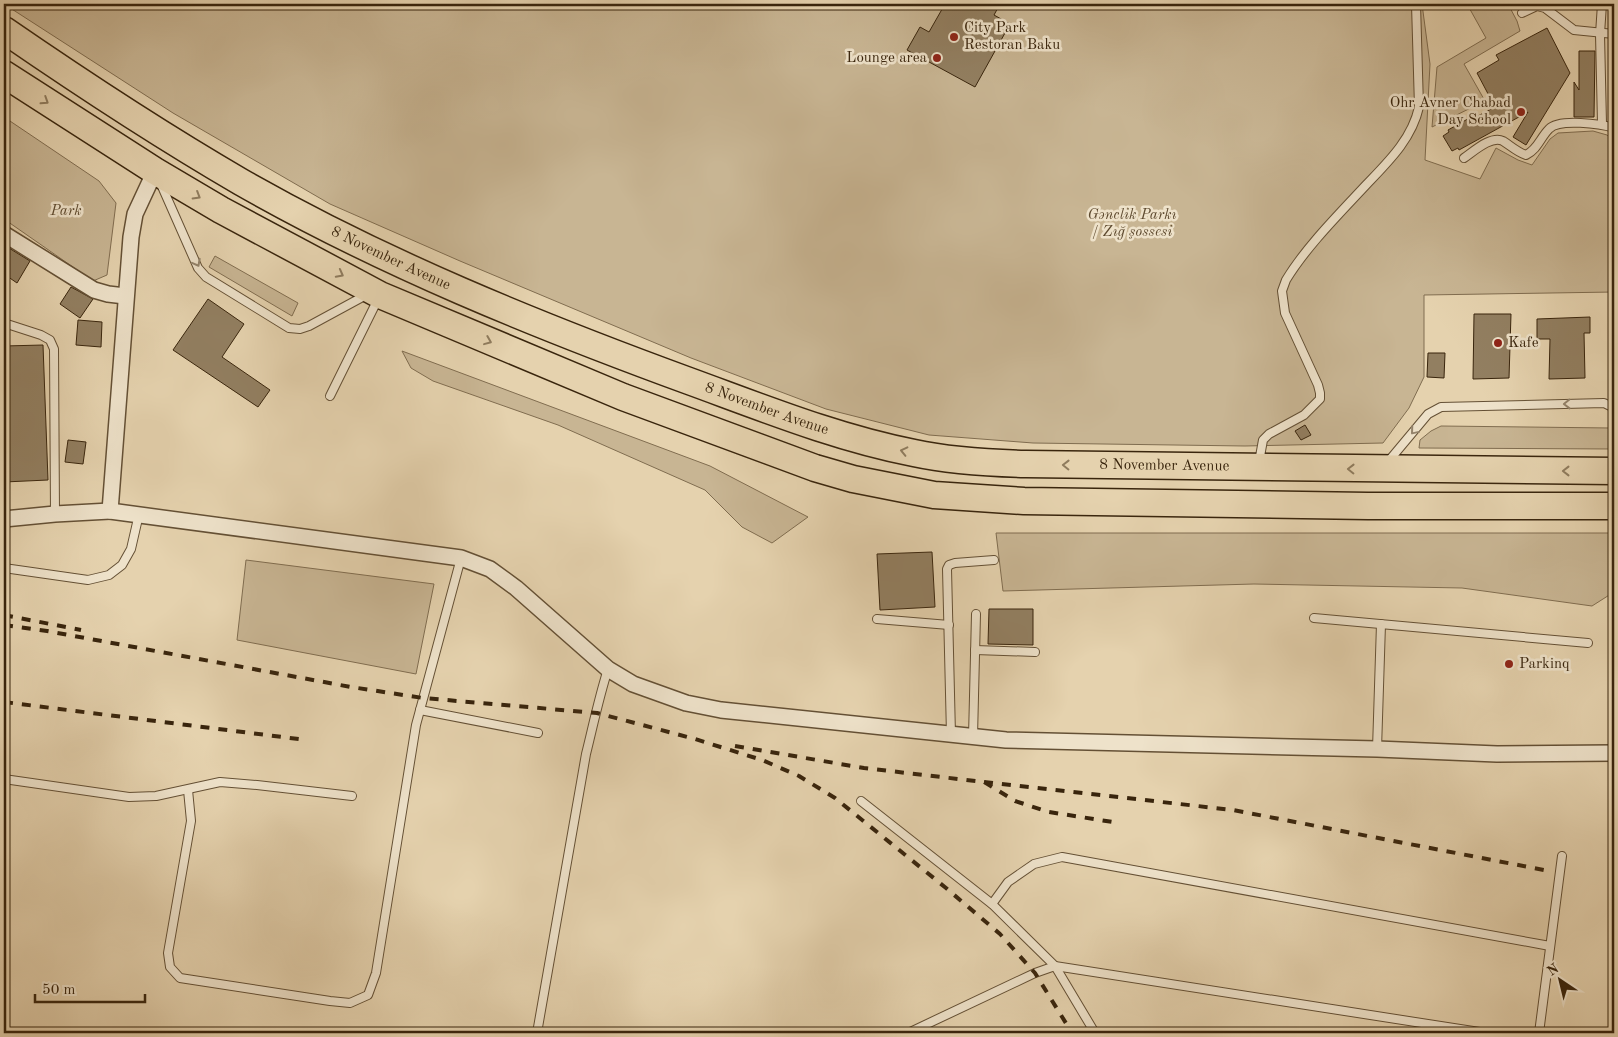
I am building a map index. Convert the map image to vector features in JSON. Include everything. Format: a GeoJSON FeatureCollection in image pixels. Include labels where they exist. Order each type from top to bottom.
{"type":"FeatureCollection","features":[{"type":"Feature","properties":{"kind":"highway","name":"8 November Avenue"},"geometry":{"type":"LineString","coordinates":[[4,30],[242,182],[309,218],[420,273],[640,363],[830,432],[914,453],[983,462],[1614,471]]}},
{"type":"Feature","properties":{"kind":"highway"},"geometry":{"type":"LineString","coordinates":[[5,78],[220,210],[376,293],[623,397],[815,468],[853,479],[934,495],[1024,501],[1368,506],[1614,506]]}},
{"type":"Feature","properties":{"kind":"street"},"geometry":{"type":"LineString","coordinates":[[110,511],[131,237],[136,214],[155,171]]}},
{"type":"Feature","properties":{"kind":"street"},"geometry":{"type":"LineString","coordinates":[[4,234],[94,290],[126,296]]}},
{"type":"Feature","properties":{"kind":"street"},"geometry":{"type":"LineString","coordinates":[[4,519],[110,511],[461,558],[490,569],[516,588],[608,669],[633,684],[686,703],[721,710],[951,735],[1067,742],[1377,749],[1497,754],[1614,753]]}},
{"type":"Feature","properties":{"kind":"lane"},"geometry":{"type":"LineString","coordinates":[[1258,466],[1263,440],[1269,434],[1304,415],[1320,400],[1318,385],[1285,313],[1282,291],[1286,280],[1331,223],[1393,156],[1409,135],[1416,121],[1419,107],[1416,4]]}},
{"type":"Feature","properties":{"kind":"lane"},"geometry":{"type":"LineString","coordinates":[[1602,4],[1600,34],[1602,124]]}},
{"type":"Feature","properties":{"kind":"lane"},"geometry":{"type":"LineString","coordinates":[[1522,13],[1537,6],[1545,8],[1574,30],[1614,34]]}},
{"type":"Feature","properties":{"kind":"lane"},"geometry":{"type":"LineString","coordinates":[[1464,158],[1493,139],[1501,140],[1518,153],[1526,155],[1534,151],[1550,128],[1558,123],[1602,124],[1614,128]]}},
{"type":"Feature","properties":{"kind":"lane"},"geometry":{"type":"LineString","coordinates":[[155,171],[198,268],[206,277],[289,328],[300,329],[308,326],[376,293]]}},
{"type":"Feature","properties":{"kind":"lane"},"geometry":{"type":"LineString","coordinates":[[330,396],[376,293]]}},
{"type":"Feature","properties":{"kind":"lane"},"geometry":{"type":"LineString","coordinates":[[4,323],[41,335],[50,340],[54,349],[55,514]]}},
{"type":"Feature","properties":{"kind":"lane"},"geometry":{"type":"LineString","coordinates":[[1382,469],[1428,414],[1441,407],[1450,405],[1604,403],[1614,408]]}},
{"type":"Feature","properties":{"kind":"lane"},"geometry":{"type":"LineString","coordinates":[[4,568],[88,580],[109,574],[122,565],[131,549],[139,514]]}},
{"type":"Feature","properties":{"kind":"lane"},"geometry":{"type":"LineString","coordinates":[[188,790],[192,821],[168,953],[170,967],[180,978],[350,1003],[368,995],[376,973],[420,710],[461,558]]}},
{"type":"Feature","properties":{"kind":"lane"},"geometry":{"type":"LineString","coordinates":[[951,735],[947,569],[949,565],[955,563],[994,560]]}},
{"type":"Feature","properties":{"kind":"lane"},"geometry":{"type":"LineString","coordinates":[[973,737],[976,614]]}},
{"type":"Feature","properties":{"kind":"lane"},"geometry":{"type":"LineString","coordinates":[[1314,618],[1588,642]]}},
{"type":"Feature","properties":{"kind":"lane"},"geometry":{"type":"LineString","coordinates":[[878,619],[949,625]]}},
{"type":"Feature","properties":{"kind":"lane"},"geometry":{"type":"LineString","coordinates":[[1377,749],[1381,624]]}},
{"type":"Feature","properties":{"kind":"lane"},"geometry":{"type":"LineString","coordinates":[[975,650],[1035,652]]}},
{"type":"Feature","properties":{"kind":"lane"},"geometry":{"type":"LineString","coordinates":[[536,1033],[586,754],[597,713],[599,696],[608,669]]}},
{"type":"Feature","properties":{"kind":"lane"},"geometry":{"type":"LineString","coordinates":[[420,710],[538,734]]}},
{"type":"Feature","properties":{"kind":"lane"},"geometry":{"type":"LineString","coordinates":[[4,779],[129,797],[156,796],[220,782],[352,796]]}},
{"type":"Feature","properties":{"kind":"lane"},"geometry":{"type":"LineString","coordinates":[[861,801],[992,904],[1055,966],[1095,1033]]}},
{"type":"Feature","properties":{"kind":"lane"},"geometry":{"type":"LineString","coordinates":[[1539,1033],[1562,856]]}},
{"type":"Feature","properties":{"kind":"lane"},"geometry":{"type":"LineString","coordinates":[[992,904],[1008,882],[1034,864],[1062,857],[1550,946]]}},
{"type":"Feature","properties":{"kind":"lane"},"geometry":{"type":"LineString","coordinates":[[908,1033],[1035,973],[1055,966],[1486,1033]]}},
{"type":"Feature","properties":{"kind":"green space","name":"Gənclik Parkı / Zığ şossesi"},"geometry":{"type":"Polygon","coordinates":[[[4,4],[1422,4],[1430,64],[1425,160],[1480,179],[1496,148],[1532,165],[1550,139],[1558,133],[1593,131],[1607,135],[1614,141],[1614,223],[1610,240],[1614,242],[1614,292],[1424,295],[1424,377],[1409,408],[1383,443],[1245,446],[1033,443],[929,435],[826,409],[691,358],[330,204],[173,113],[4,4]]]}},
{"type":"Feature","properties":{"kind":"green space"},"geometry":{"type":"Polygon","coordinates":[[[1467,4],[1508,4],[1520,31],[1464,64],[1485,101],[1432,127],[1437,67],[1486,38],[1467,4]]]}},
{"type":"Feature","properties":{"kind":"green space","name":"Park"},"geometry":{"type":"Polygon","coordinates":[[[4,117],[99,181],[116,203],[107,275],[93,281],[4,219],[4,117]]]}},
{"type":"Feature","properties":{"kind":"green space"},"geometry":{"type":"Polygon","coordinates":[[[215,256],[298,303],[292,316],[209,267],[215,256]]]}},
{"type":"Feature","properties":{"kind":"green space"},"geometry":{"type":"Polygon","coordinates":[[[402,351],[710,466],[808,517],[772,543],[742,527],[705,490],[558,425],[433,381],[411,368],[402,351]]]}},
{"type":"Feature","properties":{"kind":"green space"},"geometry":{"type":"Polygon","coordinates":[[[1441,426],[1611,428],[1614,431],[1614,449],[1419,448],[1420,440],[1441,426]]]}},
{"type":"Feature","properties":{"kind":"green space"},"geometry":{"type":"Polygon","coordinates":[[[996,533],[1614,533],[1614,592],[1592,606],[1462,588],[1254,584],[1003,591],[996,533]]]}},
{"type":"Feature","properties":{"kind":"green space"},"geometry":{"type":"Polygon","coordinates":[[[246,560],[434,584],[416,674],[237,640],[246,560]]]}},
{"type":"Feature","properties":{"kind":"building"},"geometry":{"type":"Polygon","coordinates":[[[945,4],[1000,4],[994,15],[1010,24],[975,87],[907,50],[920,27],[929,32],[945,4]]]}},
{"type":"Feature","properties":{"kind":"building"},"geometry":{"type":"Polygon","coordinates":[[[1547,28],[1570,73],[1526,145],[1513,137],[1528,112],[1459,150],[1458,148],[1452,151],[1443,136],[1449,132],[1448,130],[1473,116],[1474,118],[1495,107],[1477,73],[1499,60],[1496,55],[1547,28]]]}},
{"type":"Feature","properties":{"kind":"building"},"geometry":{"type":"Polygon","coordinates":[[[1579,51],[1595,51],[1594,117],[1574,117],[1574,82],[1579,90],[1579,51]]]}},
{"type":"Feature","properties":{"kind":"building"},"geometry":{"type":"Polygon","coordinates":[[[4,245],[30,261],[17,283],[4,274],[4,245]]]}},
{"type":"Feature","properties":{"kind":"building"},"geometry":{"type":"Polygon","coordinates":[[[71,287],[93,299],[80,318],[60,304],[71,287]]]}},
{"type":"Feature","properties":{"kind":"building"},"geometry":{"type":"Polygon","coordinates":[[[208,299],[244,324],[222,357],[270,390],[258,407],[173,350],[208,299]]]}},
{"type":"Feature","properties":{"kind":"building"},"geometry":{"type":"Polygon","coordinates":[[[1474,314],[1511,314],[1509,378],[1473,379],[1474,314]]]}},
{"type":"Feature","properties":{"kind":"building"},"geometry":{"type":"Polygon","coordinates":[[[1590,317],[1590,333],[1584,333],[1585,378],[1549,379],[1550,339],[1537,339],[1537,319],[1590,317]]]}},
{"type":"Feature","properties":{"kind":"building"},"geometry":{"type":"Polygon","coordinates":[[[78,320],[102,322],[101,347],[76,345],[78,320]]]}},
{"type":"Feature","properties":{"kind":"building"},"geometry":{"type":"Polygon","coordinates":[[[43,345],[48,480],[4,482],[4,346],[43,345]]]}},
{"type":"Feature","properties":{"kind":"building"},"geometry":{"type":"Polygon","coordinates":[[[1428,353],[1445,353],[1444,378],[1427,377],[1428,353]]]}},
{"type":"Feature","properties":{"kind":"building"},"geometry":{"type":"Polygon","coordinates":[[[1305,425],[1311,435],[1301,440],[1295,431],[1305,425]]]}},
{"type":"Feature","properties":{"kind":"building"},"geometry":{"type":"Polygon","coordinates":[[[68,440],[86,442],[83,464],[65,462],[68,440]]]}},
{"type":"Feature","properties":{"kind":"building"},"geometry":{"type":"Polygon","coordinates":[[[932,552],[935,607],[880,610],[877,554],[932,552]]]}},
{"type":"Feature","properties":{"kind":"building"},"geometry":{"type":"Polygon","coordinates":[[[989,609],[1033,609],[1033,645],[988,644],[989,609]]]}},
{"type":"Feature","properties":{"kind":"railway"},"geometry":{"type":"LineString","coordinates":[[4,615],[81,630]]}},
{"type":"Feature","properties":{"kind":"railway"},"geometry":{"type":"LineString","coordinates":[[4,625],[47,631],[351,687],[423,698],[597,713],[695,739],[762,760],[799,776],[835,798],[1000,934],[1035,973],[1072,1033]]}},
{"type":"Feature","properties":{"kind":"railway"},"geometry":{"type":"LineString","coordinates":[[4,702],[306,740]]}},
{"type":"Feature","properties":{"kind":"railway"},"geometry":{"type":"LineString","coordinates":[[735,746],[864,768],[984,782],[1015,801],[1049,812],[1119,823]]}},
{"type":"Feature","properties":{"kind":"railway"},"geometry":{"type":"LineString","coordinates":[[984,782],[1233,810],[1544,870]]}},
{"type":"Feature","properties":{"kind":"place","name":"City Park Restoran Baku"},"geometry":{"type":"Point","coordinates":[954,37]}},
{"type":"Feature","properties":{"kind":"place","name":"Lounge area"},"geometry":{"type":"Point","coordinates":[937,58]}},
{"type":"Feature","properties":{"kind":"place","name":"Ohr Avner Chabad Day School"},"geometry":{"type":"Point","coordinates":[1521,112]}},
{"type":"Feature","properties":{"kind":"place","name":"Kafe"},"geometry":{"type":"Point","coordinates":[1498,343]}},
{"type":"Feature","properties":{"kind":"place","name":"Parkinq"},"geometry":{"type":"Point","coordinates":[1509,664]}}]}
